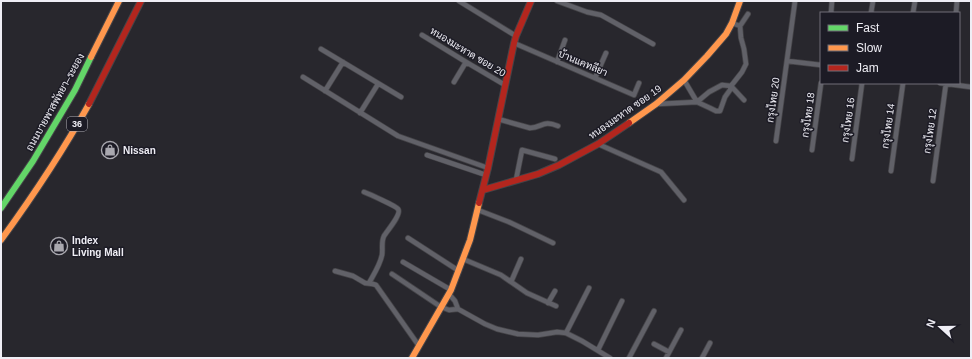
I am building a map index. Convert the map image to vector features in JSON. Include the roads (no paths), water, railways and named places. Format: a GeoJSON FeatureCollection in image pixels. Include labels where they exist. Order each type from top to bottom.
{"type":"FeatureCollection","features":[{"type":"Feature","properties":{"kind":"main road","name":"ถนนบายพาสพัทยา–ระยอง"},"geometry":{"type":"LineString","coordinates":[[1,208],[33,161],[75,90],[119,1]]}},
{"type":"Feature","properties":{"kind":"main road","name":"36"},"geometry":{"type":"LineString","coordinates":[[1,240],[61,152],[89,103],[141,1]]}},
{"type":"Feature","properties":{"kind":"main road"},"geometry":{"type":"LineString","coordinates":[[412,358],[450,292],[470,240],[483,190],[514,43],[531,1]]}},
{"type":"Feature","properties":{"kind":"main road","name":"หนองมะหาด ซอย 19"},"geometry":{"type":"LineString","coordinates":[[483,190],[538,174],[559,164],[598,144],[656,104],[684,80],[726,34],[732,23],[740,1]]}},
{"type":"Feature","properties":{"kind":"street"},"geometry":{"type":"LineString","coordinates":[[459,1],[516,36]]}},
{"type":"Feature","properties":{"kind":"street"},"geometry":{"type":"LineString","coordinates":[[557,1],[587,12],[601,15],[653,44]]}},
{"type":"Feature","properties":{"kind":"street","name":"กรุงไทย 20"},"geometry":{"type":"LineString","coordinates":[[776,141],[795,1]]}},
{"type":"Feature","properties":{"kind":"street"},"geometry":{"type":"LineString","coordinates":[[831,12],[832,1]]}},
{"type":"Feature","properties":{"kind":"street"},"geometry":{"type":"LineString","coordinates":[[871,12],[873,1]]}},
{"type":"Feature","properties":{"kind":"street"},"geometry":{"type":"LineString","coordinates":[[913,12],[915,1]]}},
{"type":"Feature","properties":{"kind":"street"},"geometry":{"type":"LineString","coordinates":[[956,12],[957,1]]}},
{"type":"Feature","properties":{"kind":"street"},"geometry":{"type":"LineString","coordinates":[[656,104],[698,102],[716,111],[720,111],[731,86],[742,72],[746,64],[740,26],[748,14]]}},
{"type":"Feature","properties":{"kind":"street"},"geometry":{"type":"LineString","coordinates":[[732,23],[740,26]]}},
{"type":"Feature","properties":{"kind":"street","name":"หนองมะหาด ซอย 20"},"geometry":{"type":"LineString","coordinates":[[422,35],[505,85]]}},
{"type":"Feature","properties":{"kind":"street"},"geometry":{"type":"LineString","coordinates":[[557,62],[565,40]]}},
{"type":"Feature","properties":{"kind":"street","name":"บ้านแคทลียา"},"geometry":{"type":"LineString","coordinates":[[514,43],[634,95],[639,83]]}},
{"type":"Feature","properties":{"kind":"street"},"geometry":{"type":"LineString","coordinates":[[321,49],[401,97]]}},
{"type":"Feature","properties":{"kind":"street"},"geometry":{"type":"LineString","coordinates":[[595,78],[606,53]]}},
{"type":"Feature","properties":{"kind":"street"},"geometry":{"type":"LineString","coordinates":[[787,61],[820,65]]}},
{"type":"Feature","properties":{"kind":"street"},"geometry":{"type":"LineString","coordinates":[[325,91],[343,62]]}},
{"type":"Feature","properties":{"kind":"street"},"geometry":{"type":"LineString","coordinates":[[454,82],[466,62]]}},
{"type":"Feature","properties":{"kind":"street"},"geometry":{"type":"LineString","coordinates":[[302,77],[403,139],[487,172]]}},
{"type":"Feature","properties":{"kind":"street"},"geometry":{"type":"LineString","coordinates":[[684,80],[698,102]]}},
{"type":"Feature","properties":{"kind":"street"},"geometry":{"type":"LineString","coordinates":[[360,113],[378,84]]}},
{"type":"Feature","properties":{"kind":"street","name":"กรุงไทย 18"},"geometry":{"type":"LineString","coordinates":[[812,150],[821,84]]}},
{"type":"Feature","properties":{"kind":"street","name":"กรุงไทย 16"},"geometry":{"type":"LineString","coordinates":[[852,159],[862,84]]}},
{"type":"Feature","properties":{"kind":"street","name":"กรุงไทย 14"},"geometry":{"type":"LineString","coordinates":[[891,171],[903,84]]}},
{"type":"Feature","properties":{"kind":"street","name":"กรุงไทย 12"},"geometry":{"type":"LineString","coordinates":[[933,181],[946,84]]}},
{"type":"Feature","properties":{"kind":"street"},"geometry":{"type":"LineString","coordinates":[[952,84],[971,87]]}},
{"type":"Feature","properties":{"kind":"street"},"geometry":{"type":"LineString","coordinates":[[698,102],[709,92],[722,85],[731,86],[744,100]]}},
{"type":"Feature","properties":{"kind":"street"},"geometry":{"type":"LineString","coordinates":[[498,119],[530,128],[547,123],[558,126]]}},
{"type":"Feature","properties":{"kind":"street"},"geometry":{"type":"LineString","coordinates":[[598,144],[661,172],[684,200]]}},
{"type":"Feature","properties":{"kind":"street"},"geometry":{"type":"LineString","coordinates":[[516,180],[522,150],[555,159]]}},
{"type":"Feature","properties":{"kind":"street"},"geometry":{"type":"LineString","coordinates":[[427,155],[487,172]]}},
{"type":"Feature","properties":{"kind":"street"},"geometry":{"type":"LineString","coordinates":[[364,192],[393,206],[399,211],[384,236],[381,259],[369,283]]}},
{"type":"Feature","properties":{"kind":"street"},"geometry":{"type":"LineString","coordinates":[[478,210],[509,222],[553,243]]}},
{"type":"Feature","properties":{"kind":"street"},"geometry":{"type":"LineString","coordinates":[[408,238],[459,271]]}},
{"type":"Feature","properties":{"kind":"street"},"geometry":{"type":"LineString","coordinates":[[463,259],[501,275],[527,293],[556,306]]}},
{"type":"Feature","properties":{"kind":"street"},"geometry":{"type":"LineString","coordinates":[[511,282],[521,259]]}},
{"type":"Feature","properties":{"kind":"street"},"geometry":{"type":"LineString","coordinates":[[403,262],[450,292],[458,309]]}},
{"type":"Feature","properties":{"kind":"street"},"geometry":{"type":"LineString","coordinates":[[335,271],[353,276],[365,283],[374,284],[380,290],[419,346]]}},
{"type":"Feature","properties":{"kind":"street"},"geometry":{"type":"LineString","coordinates":[[392,274],[442,307],[449,310],[458,309],[497,329],[518,334],[538,335],[557,332],[566,333],[610,358]]}},
{"type":"Feature","properties":{"kind":"street"},"geometry":{"type":"LineString","coordinates":[[566,333],[589,288]]}},
{"type":"Feature","properties":{"kind":"street"},"geometry":{"type":"LineString","coordinates":[[548,303],[555,291]]}},
{"type":"Feature","properties":{"kind":"street"},"geometry":{"type":"LineString","coordinates":[[598,350],[622,301]]}},
{"type":"Feature","properties":{"kind":"street"},"geometry":{"type":"LineString","coordinates":[[629,358],[654,311]]}},
{"type":"Feature","properties":{"kind":"street"},"geometry":{"type":"LineString","coordinates":[[666,358],[681,330]]}},
{"type":"Feature","properties":{"kind":"street"},"geometry":{"type":"LineString","coordinates":[[702,358],[710,343]]}},
{"type":"Feature","properties":{"kind":"street"},"geometry":{"type":"LineString","coordinates":[[654,344],[669,352]]}},
{"type":"Feature","properties":{"kind":"place","name":"Nissan"},"geometry":{"type":"Point","coordinates":[110,150]}},
{"type":"Feature","properties":{"kind":"place","name":"Index Living Mall"},"geometry":{"type":"Point","coordinates":[59,246]}}]}
